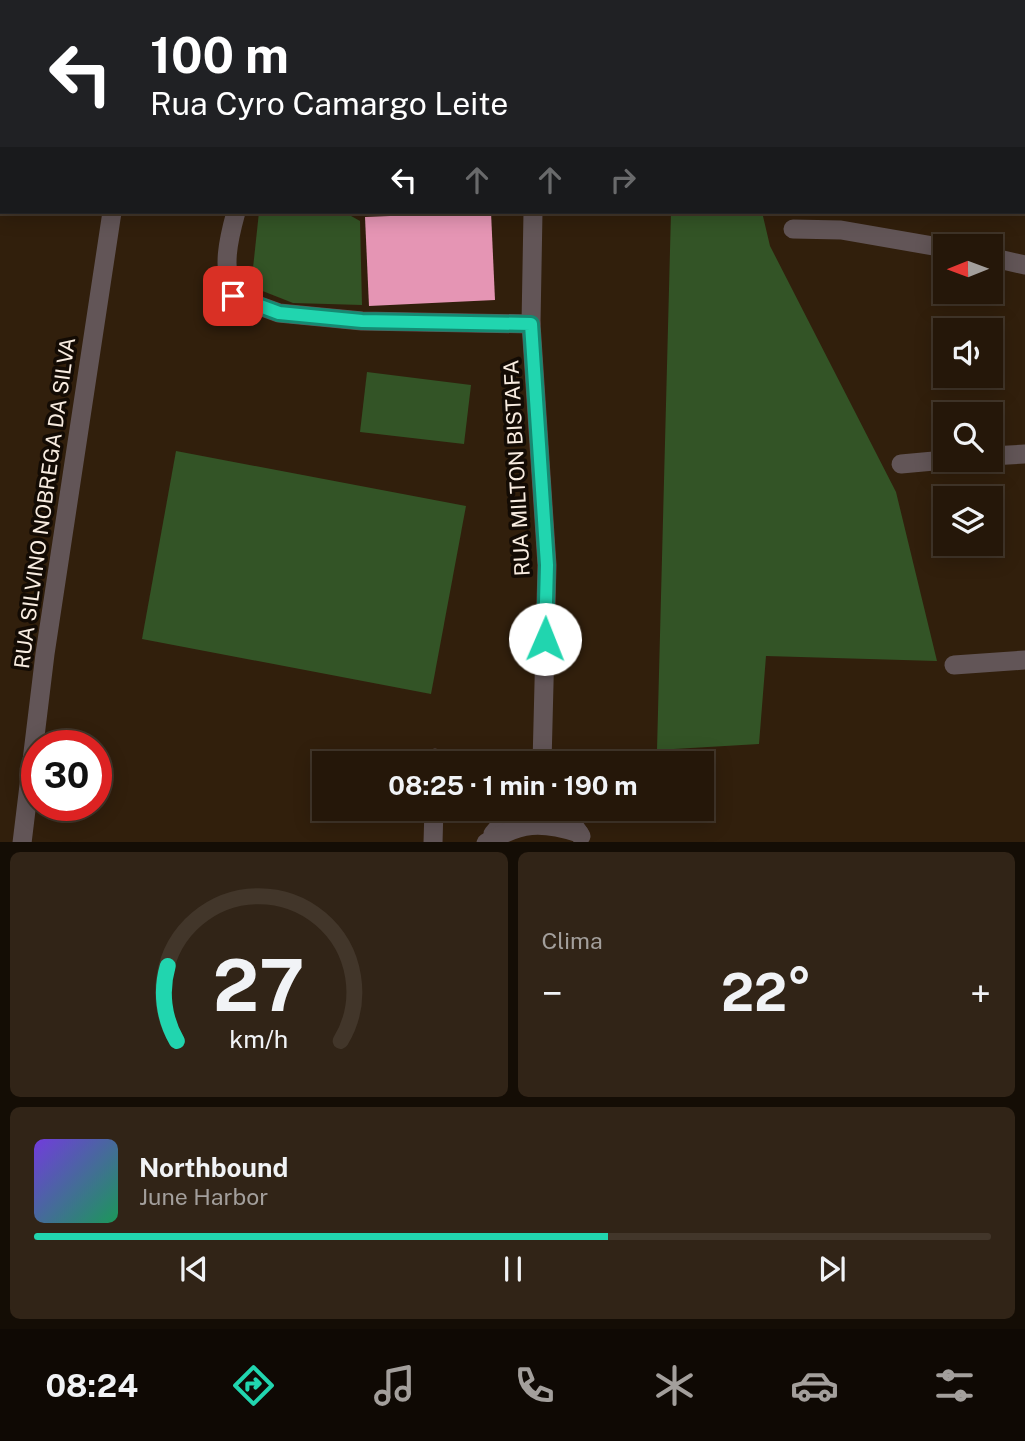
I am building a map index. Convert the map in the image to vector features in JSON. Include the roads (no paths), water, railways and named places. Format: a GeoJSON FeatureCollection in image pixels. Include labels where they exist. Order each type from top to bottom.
{"type":"FeatureCollection","features":[{"type":"Feature","properties":{"kind":"street","name":"RUA SILVINO NOBREGA DA SILVA"},"geometry":{"type":"LineString","coordinates":[[22,842],[45,654],[111,214]]}},
{"type":"Feature","properties":{"kind":"street"},"geometry":{"type":"LineString","coordinates":[[236,214],[227,248],[226,278],[233,296],[256,305],[279,313],[362,321],[531,324]]}},
{"type":"Feature","properties":{"kind":"street","name":"RUA MILTON BISTAFA"},"geometry":{"type":"LineString","coordinates":[[533,214],[531,324],[547,565],[542,751]]}},
{"type":"Feature","properties":{"kind":"street"},"geometry":{"type":"LineString","coordinates":[[793,229],[841,230],[933,245]]}},
{"type":"Feature","properties":{"kind":"street"},"geometry":{"type":"LineString","coordinates":[[1003,260],[1025,265]]}},
{"type":"Feature","properties":{"kind":"street"},"geometry":{"type":"LineString","coordinates":[[1003,455],[1025,454]]}},
{"type":"Feature","properties":{"kind":"street"},"geometry":{"type":"LineString","coordinates":[[901,464],[933,461]]}},
{"type":"Feature","properties":{"kind":"street"},"geometry":{"type":"LineString","coordinates":[[954,665],[1025,660]]}},
{"type":"Feature","properties":{"kind":"street"},"geometry":{"type":"LineString","coordinates":[[433,842],[434,821]]}},
{"type":"Feature","properties":{"kind":"street"},"geometry":{"type":"LineString","coordinates":[[486,842],[504,821]]}},
{"type":"Feature","properties":{"kind":"street"},"geometry":{"type":"LineString","coordinates":[[571,821],[582,838]]}},
{"type":"Feature","properties":{"kind":"street"},"geometry":{"type":"LineString","coordinates":[[486,842],[511,828],[550,824],[582,838]]}}]}
